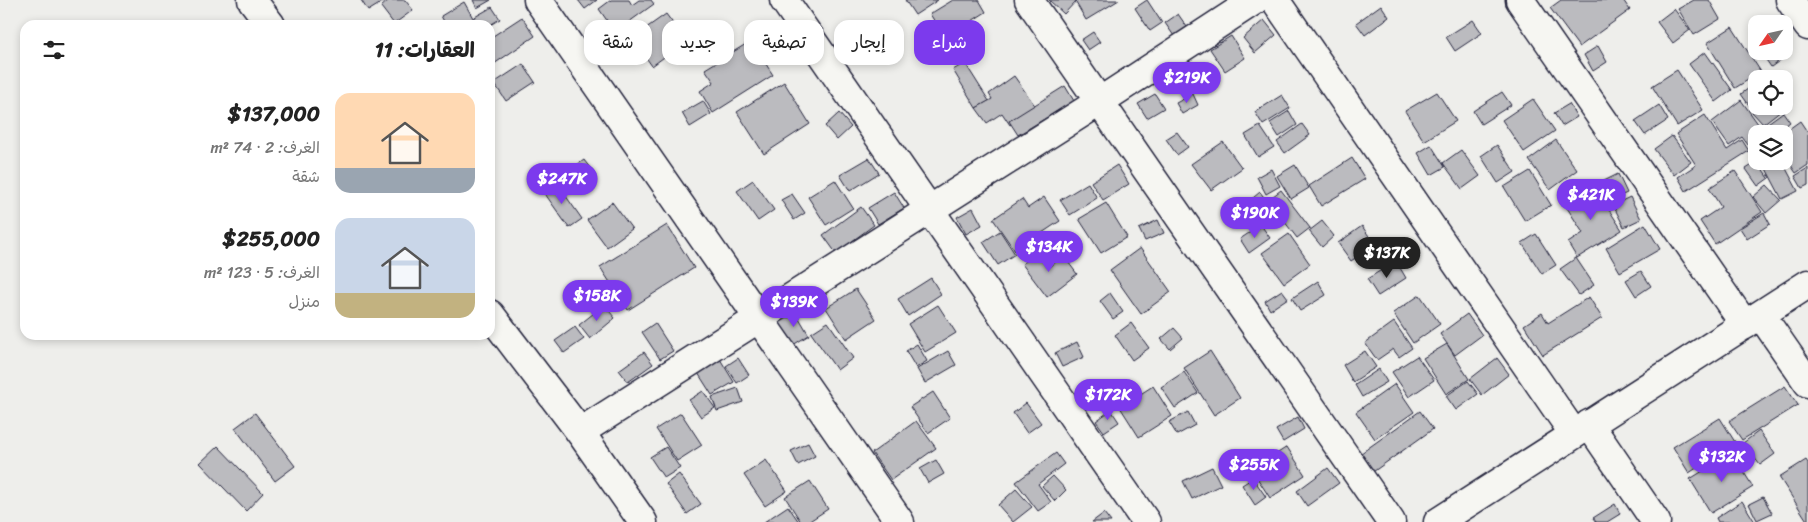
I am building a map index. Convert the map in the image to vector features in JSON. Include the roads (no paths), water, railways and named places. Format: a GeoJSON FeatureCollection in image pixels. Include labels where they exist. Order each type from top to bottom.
{"type":"FeatureCollection","features":[{"type":"Feature","properties":{"kind":"street"},"geometry":{"type":"LineString","coordinates":[[538,0],[900,522]]}},
{"type":"Feature","properties":{"kind":"street"},"geometry":{"type":"LineString","coordinates":[[784,0],[1146,522]]}},
{"type":"Feature","properties":{"kind":"street"},"geometry":{"type":"LineString","coordinates":[[1029,0],[1391,522]]}},
{"type":"Feature","properties":{"kind":"street"},"geometry":{"type":"LineString","coordinates":[[580,432],[1099,102],[1254,0]]}},
{"type":"Feature","properties":{"kind":"street"},"geometry":{"type":"LineString","coordinates":[[1275,0],[1582,429],[1656,522]]}},
{"type":"Feature","properties":{"kind":"street"},"geometry":{"type":"LineString","coordinates":[[1520,0],[1753,320],[1808,383]]}},
{"type":"Feature","properties":{"kind":"street"},"geometry":{"type":"LineString","coordinates":[[1790,0],[1808,26]]}},
{"type":"Feature","properties":{"kind":"street"},"geometry":{"type":"LineString","coordinates":[[1438,522],[1808,284]]}},
{"type":"Feature","properties":{"kind":"street"},"geometry":{"type":"LineString","coordinates":[[495,321],[580,432],[643,522]]}}]}
